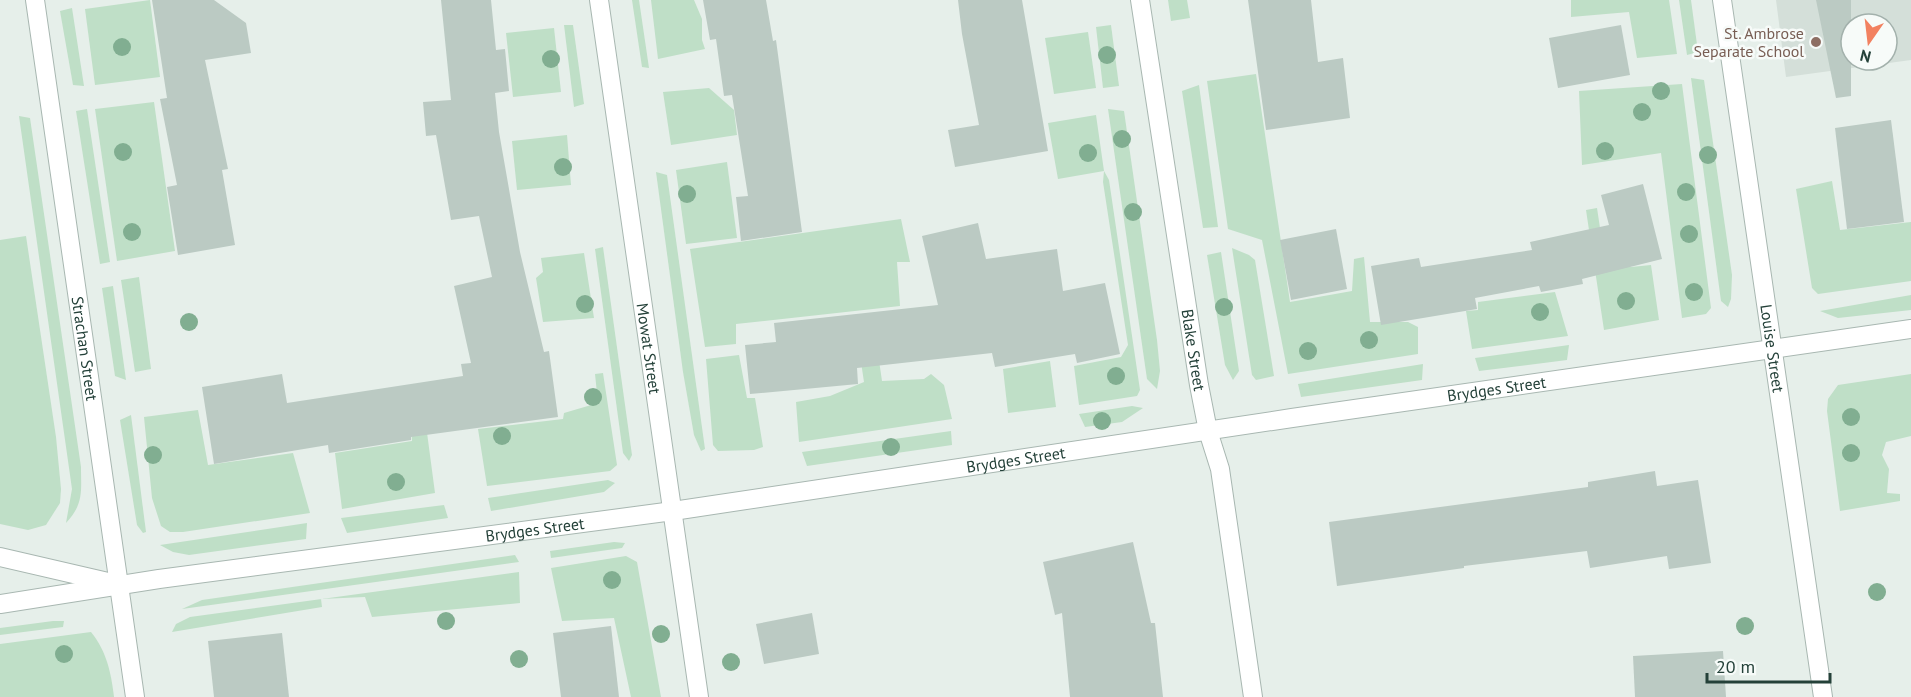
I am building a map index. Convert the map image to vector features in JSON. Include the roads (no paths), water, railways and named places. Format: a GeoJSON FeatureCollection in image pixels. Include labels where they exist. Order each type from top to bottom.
{"type":"FeatureCollection","features":[{"type":"Feature","properties":{"kind":"street","name":"Strachan Street"},"geometry":{"type":"LineString","coordinates":[[35,0],[135,697]]}},
{"type":"Feature","properties":{"kind":"street","name":"Mowat Street"},"geometry":{"type":"LineString","coordinates":[[599,0],[699,697]]}},
{"type":"Feature","properties":{"kind":"street","name":"Blake Street"},"geometry":{"type":"LineString","coordinates":[[1140,0],[1175,243],[1208,431],[1220,469],[1253,697]]}},
{"type":"Feature","properties":{"kind":"street","name":"Louise Street"},"geometry":{"type":"LineString","coordinates":[[1722,0],[1823,697]]}},
{"type":"Feature","properties":{"kind":"street","name":"Brydges Street"},"geometry":{"type":"LineString","coordinates":[[0,604],[119,584],[673,511],[1911,329]]}},
{"type":"Feature","properties":{"kind":"street","name":"Brydges Street"},"geometry":{"type":"LineString","coordinates":[[0,557],[119,584]]}},
{"type":"Feature","properties":{"kind":"place","name":"St. Ambrose Separate School"},"geometry":{"type":"Point","coordinates":[1816,42]}}]}
